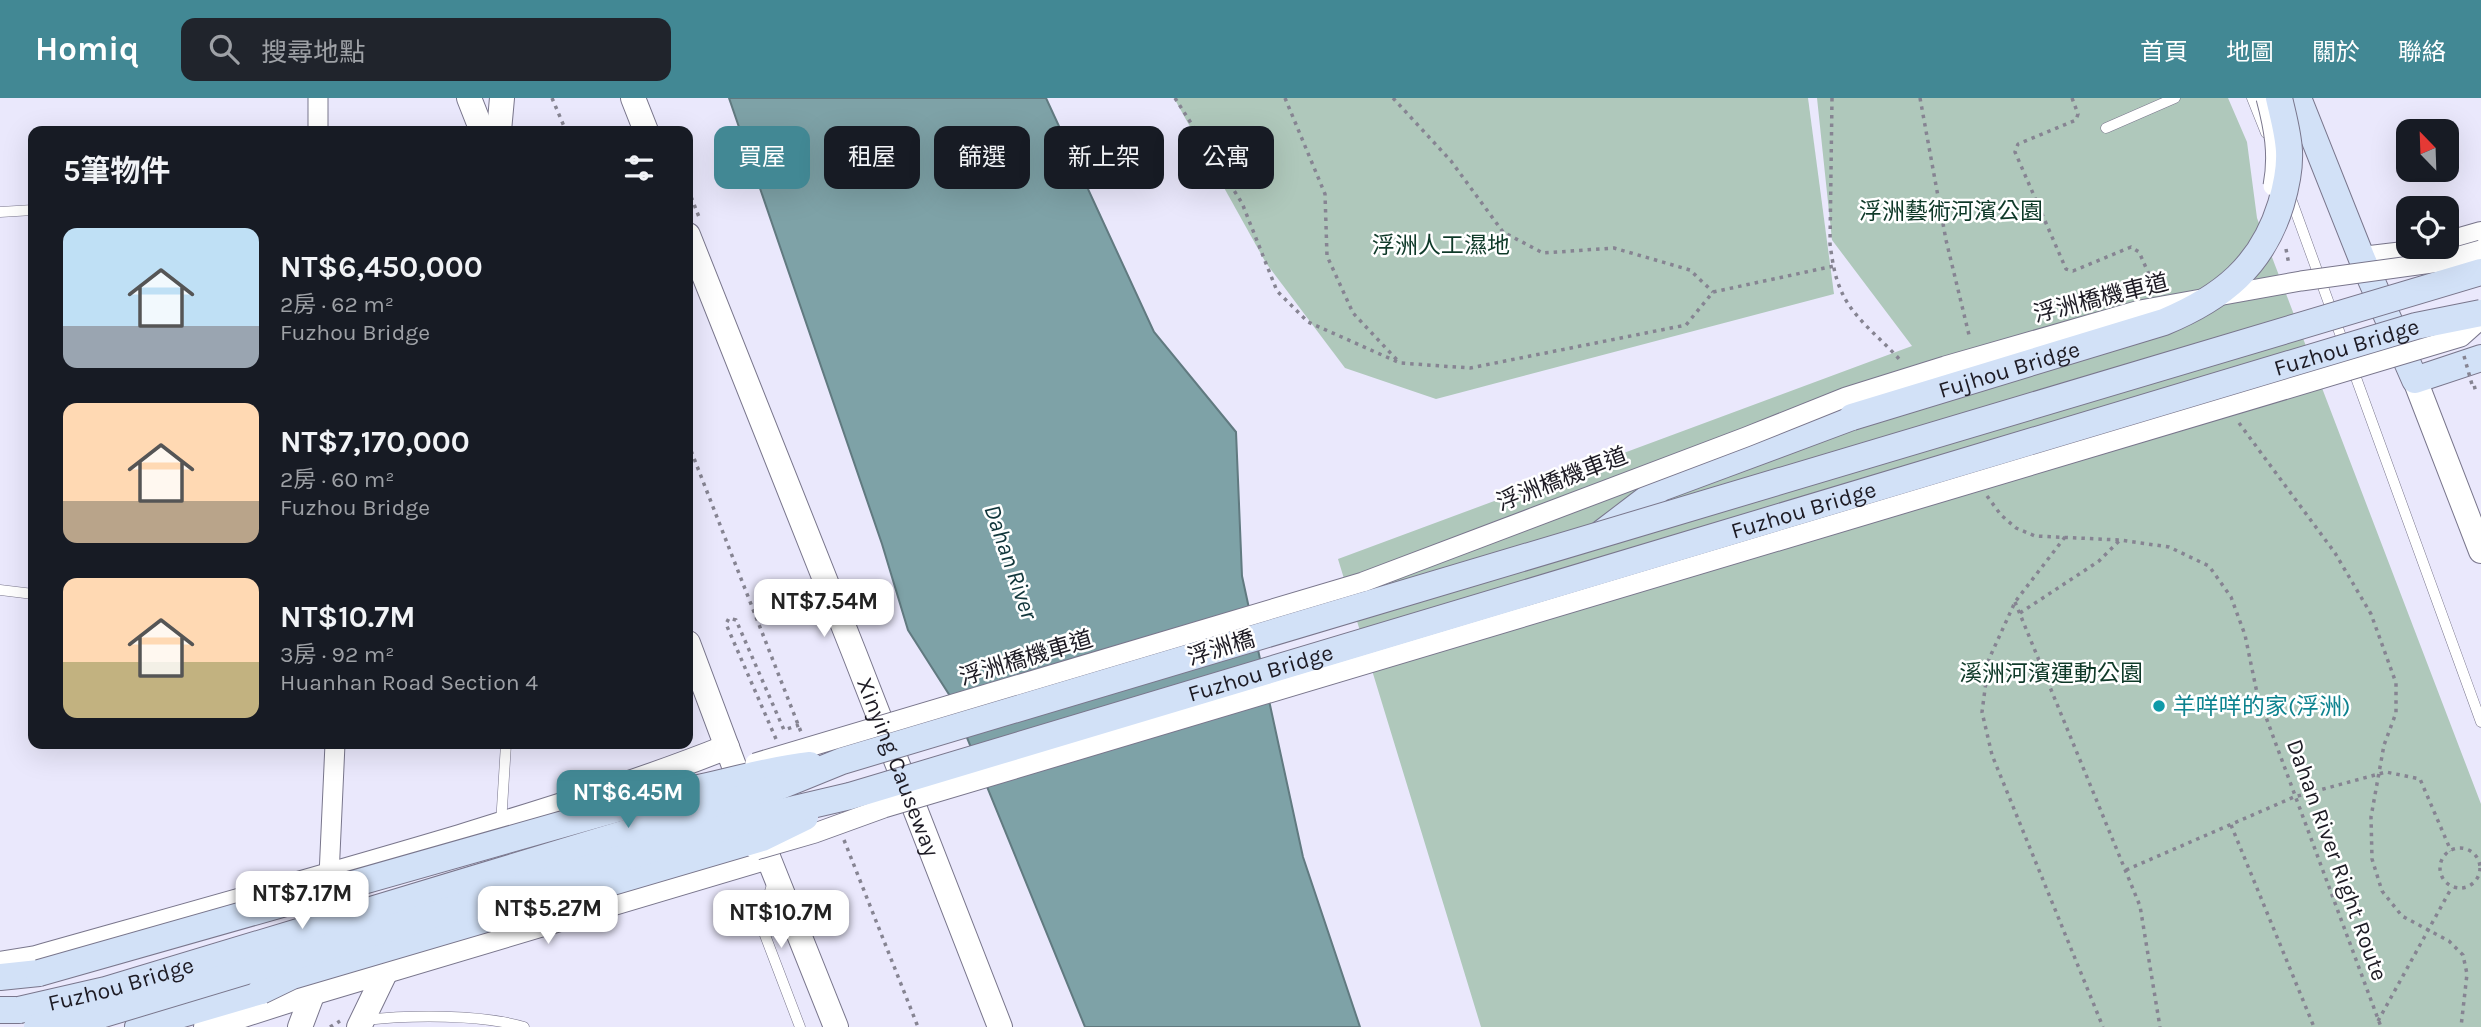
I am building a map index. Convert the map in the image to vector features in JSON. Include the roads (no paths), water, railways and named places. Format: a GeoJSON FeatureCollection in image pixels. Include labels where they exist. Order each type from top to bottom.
{"type":"FeatureCollection","features":[{"type":"Feature","properties":{"kind":"main road","name":"Fujhou Bridge"},"geometry":{"type":"LineString","coordinates":[[1601,534],[1661,488],[1852,417],[2164,322],[2193,310],[2218,294],[2239,276],[2259,251],[2275,222],[2286,183],[2289,153],[2279,98]]}},
{"type":"Feature","properties":{"kind":"main road"},"geometry":{"type":"LineString","coordinates":[[2298,98],[2362,259],[2415,380],[2481,358]]}},
{"type":"Feature","properties":{"kind":"main road","name":"Fuzhou Bridge"},"geometry":{"type":"LineString","coordinates":[[1601,534],[2481,272]]}},
{"type":"Feature","properties":{"kind":"main road","name":"Fuzhou Bridge"},"geometry":{"type":"LineString","coordinates":[[37,1027],[97,1016],[755,818],[850,796],[2389,334],[2481,313]]}},
{"type":"Feature","properties":{"kind":"main road","name":"浮洲橋"},"geometry":{"type":"LineString","coordinates":[[842,761],[1601,534]]}},
{"type":"Feature","properties":{"kind":"main road","name":"Fuzhou Bridge"},"geometry":{"type":"LineString","coordinates":[[0,1010],[19,1010],[106,990],[778,787],[842,761]]}},
{"type":"Feature","properties":{"kind":"main road"},"geometry":{"type":"LineString","coordinates":[[0,977],[39,973],[669,794],[774,769],[842,761]]}},
{"type":"Feature","properties":{"kind":"main road"},"geometry":{"type":"LineString","coordinates":[[138,1027],[261,991],[292,976],[762,838],[850,796]]}},
{"type":"Feature","properties":{"kind":"street"},"geometry":{"type":"LineString","coordinates":[[318,98],[318,126]]}},
{"type":"Feature","properties":{"kind":"street"},"geometry":{"type":"LineString","coordinates":[[469,98],[480,126]]}},
{"type":"Feature","properties":{"kind":"street"},"geometry":{"type":"LineString","coordinates":[[499,126],[502,98]]}},
{"type":"Feature","properties":{"kind":"street"},"geometry":{"type":"LineString","coordinates":[[633,98],[644,126]]}},
{"type":"Feature","properties":{"kind":"street"},"geometry":{"type":"LineString","coordinates":[[1746,437],[1780,429],[2142,318],[2190,299],[2216,282],[2238,260],[2258,232],[2270,205],[2276,171],[2276,135],[2266,98]]}},
{"type":"Feature","properties":{"kind":"street"},"geometry":{"type":"LineString","coordinates":[[2459,240],[2481,234]]}},
{"type":"Feature","properties":{"kind":"street","name":"Xinying Causeway"},"geometry":{"type":"LineString","coordinates":[[693,249],[1000,1027]]}},
{"type":"Feature","properties":{"kind":"street","name":"浮洲橋機車道"},"geometry":{"type":"LineString","coordinates":[[669,794],[703,779],[1363,582],[1846,397],[2140,310],[2301,281],[2439,262],[2481,250]]}},
{"type":"Feature","properties":{"kind":"street"},"geometry":{"type":"LineString","coordinates":[[2362,259],[2396,255]]}},
{"type":"Feature","properties":{"kind":"street"},"geometry":{"type":"LineString","coordinates":[[261,991],[295,986],[801,837],[884,808],[2461,337],[2481,319]]}},
{"type":"Feature","properties":{"kind":"street"},"geometry":{"type":"LineString","coordinates":[[2415,380],[2481,551]]}},
{"type":"Feature","properties":{"kind":"street"},"geometry":{"type":"LineString","coordinates":[[693,656],[836,1027]]}},
{"type":"Feature","properties":{"kind":"street"},"geometry":{"type":"LineString","coordinates":[[0,964],[36,958],[329,876],[570,802],[688,763],[727,747]]}},
{"type":"Feature","properties":{"kind":"street"},"geometry":{"type":"LineString","coordinates":[[300,1027],[315,992],[323,958],[335,749]]}},
{"type":"Feature","properties":{"kind":"street"},"geometry":{"type":"LineString","coordinates":[[570,802],[591,799],[604,830],[623,880],[610,904]]}},
{"type":"Feature","properties":{"kind":"street"},"geometry":{"type":"LineString","coordinates":[[206,1027],[610,904],[772,866]]}},
{"type":"Feature","properties":{"kind":"street"},"geometry":{"type":"LineString","coordinates":[[360,1024],[386,971]]}},
{"type":"Feature","properties":{"kind":"lane"},"geometry":{"type":"LineString","coordinates":[[2106,128],[2175,98]]}},
{"type":"Feature","properties":{"kind":"lane"},"geometry":{"type":"LineString","coordinates":[[2252,98],[2272,145],[2481,722]]}},
{"type":"Feature","properties":{"kind":"lane"},"geometry":{"type":"LineString","coordinates":[[0,212],[28,210]]}},
{"type":"Feature","properties":{"kind":"lane"},"geometry":{"type":"LineString","coordinates":[[0,590],[28,593]]}},
{"type":"Feature","properties":{"kind":"lane"},"geometry":{"type":"LineString","coordinates":[[501,824],[506,749]]}},
{"type":"Feature","properties":{"kind":"lane"},"geometry":{"type":"LineString","coordinates":[[772,866],[760,922],[800,1027]]}},
{"type":"Feature","properties":{"kind":"lane"},"geometry":{"type":"LineString","coordinates":[[360,1024],[402,1016],[487,1020],[524,1027]]}},
{"type":"Feature","properties":{"kind":"water","name":"Dahan River"},"geometry":{"type":"Polygon","coordinates":[[[729,98],[1046,98],[1059,126],[1044,126],[1044,189],[1088,189],[1154,332],[1236,432],[1242,576],[1303,857],[1360,1027],[1085,1027],[950,696],[908,630],[882,544],[760,189],[810,189],[810,126],[739,126],[729,98]]]}},
{"type":"Feature","properties":{"kind":"place","name":"羊咩咩的家(浮洲)"},"geometry":{"type":"Point","coordinates":[2159,706]}},
{"type":"Feature","properties":{"kind":"park label","name":"浮洲藝術河濱公園"},"geometry":{"type":"Point","coordinates":[1951,211]}},
{"type":"Feature","properties":{"kind":"park label","name":"浮洲人工濕地"},"geometry":{"type":"Point","coordinates":[1441,245]}},
{"type":"Feature","properties":{"kind":"park label","name":"溪洲河濱運動公園"},"geometry":{"type":"Point","coordinates":[2051,673]}}]}
